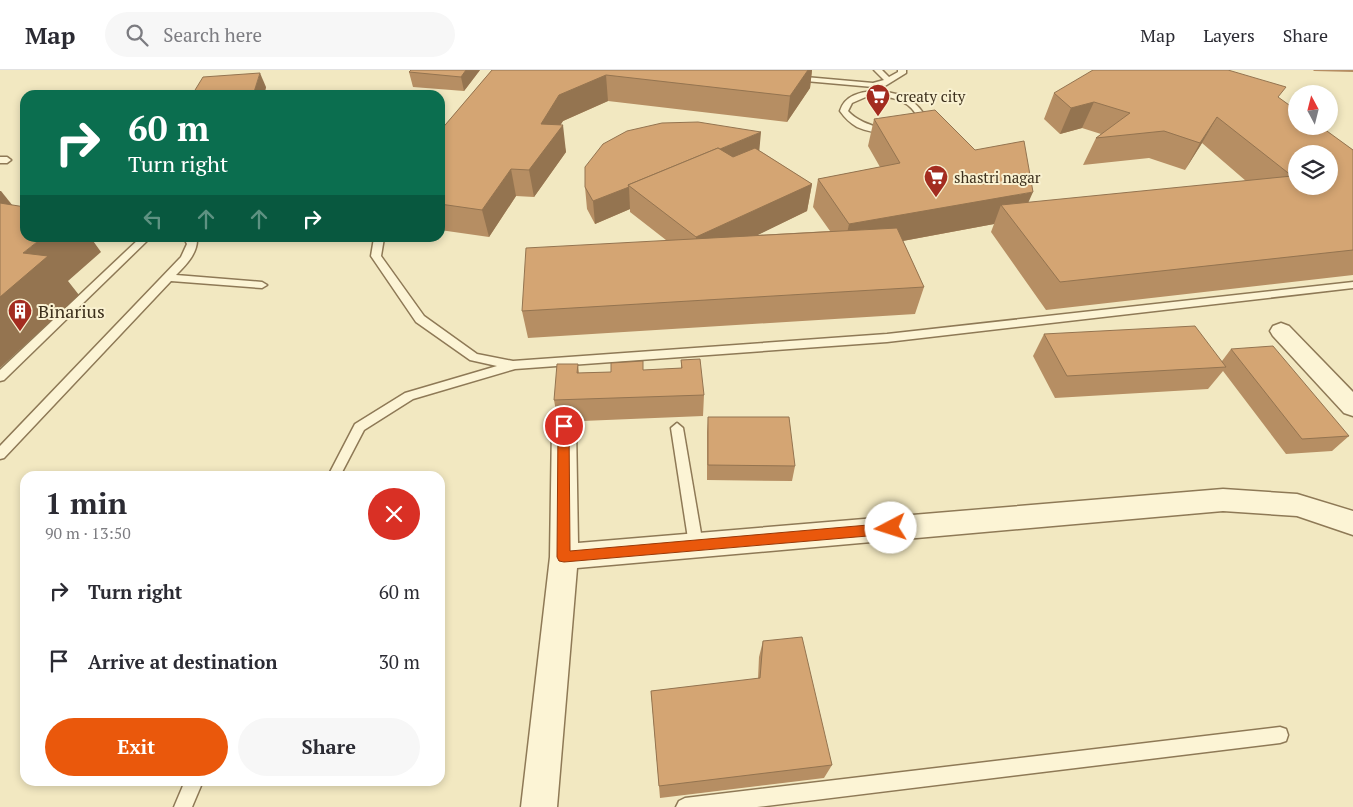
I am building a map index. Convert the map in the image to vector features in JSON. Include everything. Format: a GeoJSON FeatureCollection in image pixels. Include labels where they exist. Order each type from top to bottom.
{"type":"FeatureCollection","features":[{"type":"Feature","properties":{"kind":"street"},"geometry":{"type":"LineString","coordinates":[[1281,331],[1353,407]]}},
{"type":"Feature","properties":{"kind":"street"},"geometry":{"type":"LineString","coordinates":[[538,807],[564,557],[564,426]]}},
{"type":"Feature","properties":{"kind":"street"},"geometry":{"type":"LineString","coordinates":[[564,557],[1223,500],[1297,505],[1353,523]]}},
{"type":"Feature","properties":{"kind":"lane"},"geometry":{"type":"LineString","coordinates":[[878,70],[888,80]]}},
{"type":"Feature","properties":{"kind":"lane"},"geometry":{"type":"LineString","coordinates":[[788,78],[864,85],[882,84],[902,73],[902,70]]}},
{"type":"Feature","properties":{"kind":"lane"},"geometry":{"type":"LineString","coordinates":[[864,85],[868,94]]}},
{"type":"Feature","properties":{"kind":"lane"},"geometry":{"type":"LineString","coordinates":[[868,94],[891,95],[911,103],[920,114],[918,120],[903,129],[892,130],[878,130],[855,123],[844,111],[845,105],[857,96],[868,94]]}},
{"type":"Feature","properties":{"kind":"lane"},"geometry":{"type":"LineString","coordinates":[[0,377],[141,242]]}},
{"type":"Feature","properties":{"kind":"lane"},"geometry":{"type":"LineString","coordinates":[[0,454],[168,278],[190,252],[193,242]]}},
{"type":"Feature","properties":{"kind":"lane"},"geometry":{"type":"LineString","coordinates":[[378,242],[376,256],[420,319],[474,357],[513,365]]}},
{"type":"Feature","properties":{"kind":"lane"},"geometry":{"type":"LineString","coordinates":[[168,278],[262,285]]}},
{"type":"Feature","properties":{"kind":"lane"},"geometry":{"type":"LineString","coordinates":[[337,471],[359,427],[409,396],[513,365],[887,338],[1353,285]]}},
{"type":"Feature","properties":{"kind":"lane"},"geometry":{"type":"LineString","coordinates":[[676,428],[696,545]]}},
{"type":"Feature","properties":{"kind":"lane"},"geometry":{"type":"LineString","coordinates":[[685,807],[1280,735]]}},
{"type":"Feature","properties":{"kind":"lane"},"geometry":{"type":"LineString","coordinates":[[183,807],[192,786]]}},
{"type":"Feature","properties":{"kind":"building"},"geometry":{"type":"Polygon","coordinates":[[[411,70],[466,70],[461,77],[409,72],[411,70]]]}},
{"type":"Feature","properties":{"kind":"building"},"geometry":{"type":"Polygon","coordinates":[[[492,70],[808,70],[790,96],[606,75],[559,95],[541,124],[563,125],[529,170],[511,169],[482,210],[445,205],[445,125],[492,70]]]}},
{"type":"Feature","properties":{"kind":"building"},"geometry":{"type":"Polygon","coordinates":[[[1093,70],[1228,70],[1286,87],[1278,97],[1288,104],[1288,135],[1332,135],[1353,150],[1353,250],[1060,282],[1001,205],[1288,176],[1288,195],[1338,195],[1338,145],[1288,145],[1288,173],[1217,117],[1200,143],[1164,131],[1096,138],[1130,113],[1094,102],[1071,108],[1054,93],[1093,70]]]}},
{"type":"Feature","properties":{"kind":"building"},"geometry":{"type":"Polygon","coordinates":[[[260,73],[255,90],[195,90],[203,77],[260,73]]]}},
{"type":"Feature","properties":{"kind":"building"},"geometry":{"type":"Polygon","coordinates":[[[935,110],[975,150],[1024,141],[1033,192],[849,224],[818,179],[900,163],[874,119],[935,110]]]}},
{"type":"Feature","properties":{"kind":"building"},"geometry":{"type":"Polygon","coordinates":[[[698,122],[761,132],[720,149],[718,148],[593,201],[585,187],[585,167],[603,144],[627,131],[662,123],[698,122]]]}},
{"type":"Feature","properties":{"kind":"building"},"geometry":{"type":"Polygon","coordinates":[[[718,148],[733,157],[755,148],[812,184],[696,237],[628,185],[718,148]]]}},
{"type":"Feature","properties":{"kind":"building"},"geometry":{"type":"Polygon","coordinates":[[[0,203],[20,206],[20,242],[37,242],[23,253],[48,256],[0,297],[0,203]]]}},
{"type":"Feature","properties":{"kind":"building"},"geometry":{"type":"Polygon","coordinates":[[[897,228],[924,287],[522,311],[526,248],[897,228]]]}},
{"type":"Feature","properties":{"kind":"building"},"geometry":{"type":"Polygon","coordinates":[[[1195,326],[1226,367],[1067,376],[1044,334],[1195,326]]]}},
{"type":"Feature","properties":{"kind":"building"},"geometry":{"type":"Polygon","coordinates":[[[1273,346],[1349,436],[1302,439],[1231,349],[1273,346]]]}},
{"type":"Feature","properties":{"kind":"building"},"geometry":{"type":"Polygon","coordinates":[[[700,359],[704,395],[554,400],[557,364],[578,364],[577,373],[611,372],[611,363],[643,361],[643,370],[682,368],[681,360],[700,359]]]}},
{"type":"Feature","properties":{"kind":"building"},"geometry":{"type":"Polygon","coordinates":[[[708,417],[789,417],[795,466],[708,465],[708,417]]]}},
{"type":"Feature","properties":{"kind":"building"},"geometry":{"type":"Polygon","coordinates":[[[802,637],[832,765],[659,786],[651,691],[760,678],[763,641],[802,637]]]}},
{"type":"Feature","properties":{"kind":"place","name":"creaty city"},"geometry":{"type":"Point","coordinates":[878,117]}},
{"type":"Feature","properties":{"kind":"place","name":"shastri nagar"},"geometry":{"type":"Point","coordinates":[936,198]}},
{"type":"Feature","properties":{"kind":"place","name":"Binarius"},"geometry":{"type":"Point","coordinates":[20,332]}},
{"type":"Feature","properties":{"kind":"route"},"geometry":{"type":"LineString","coordinates":[[564,426],[564,557],[891,528]]}}]}
